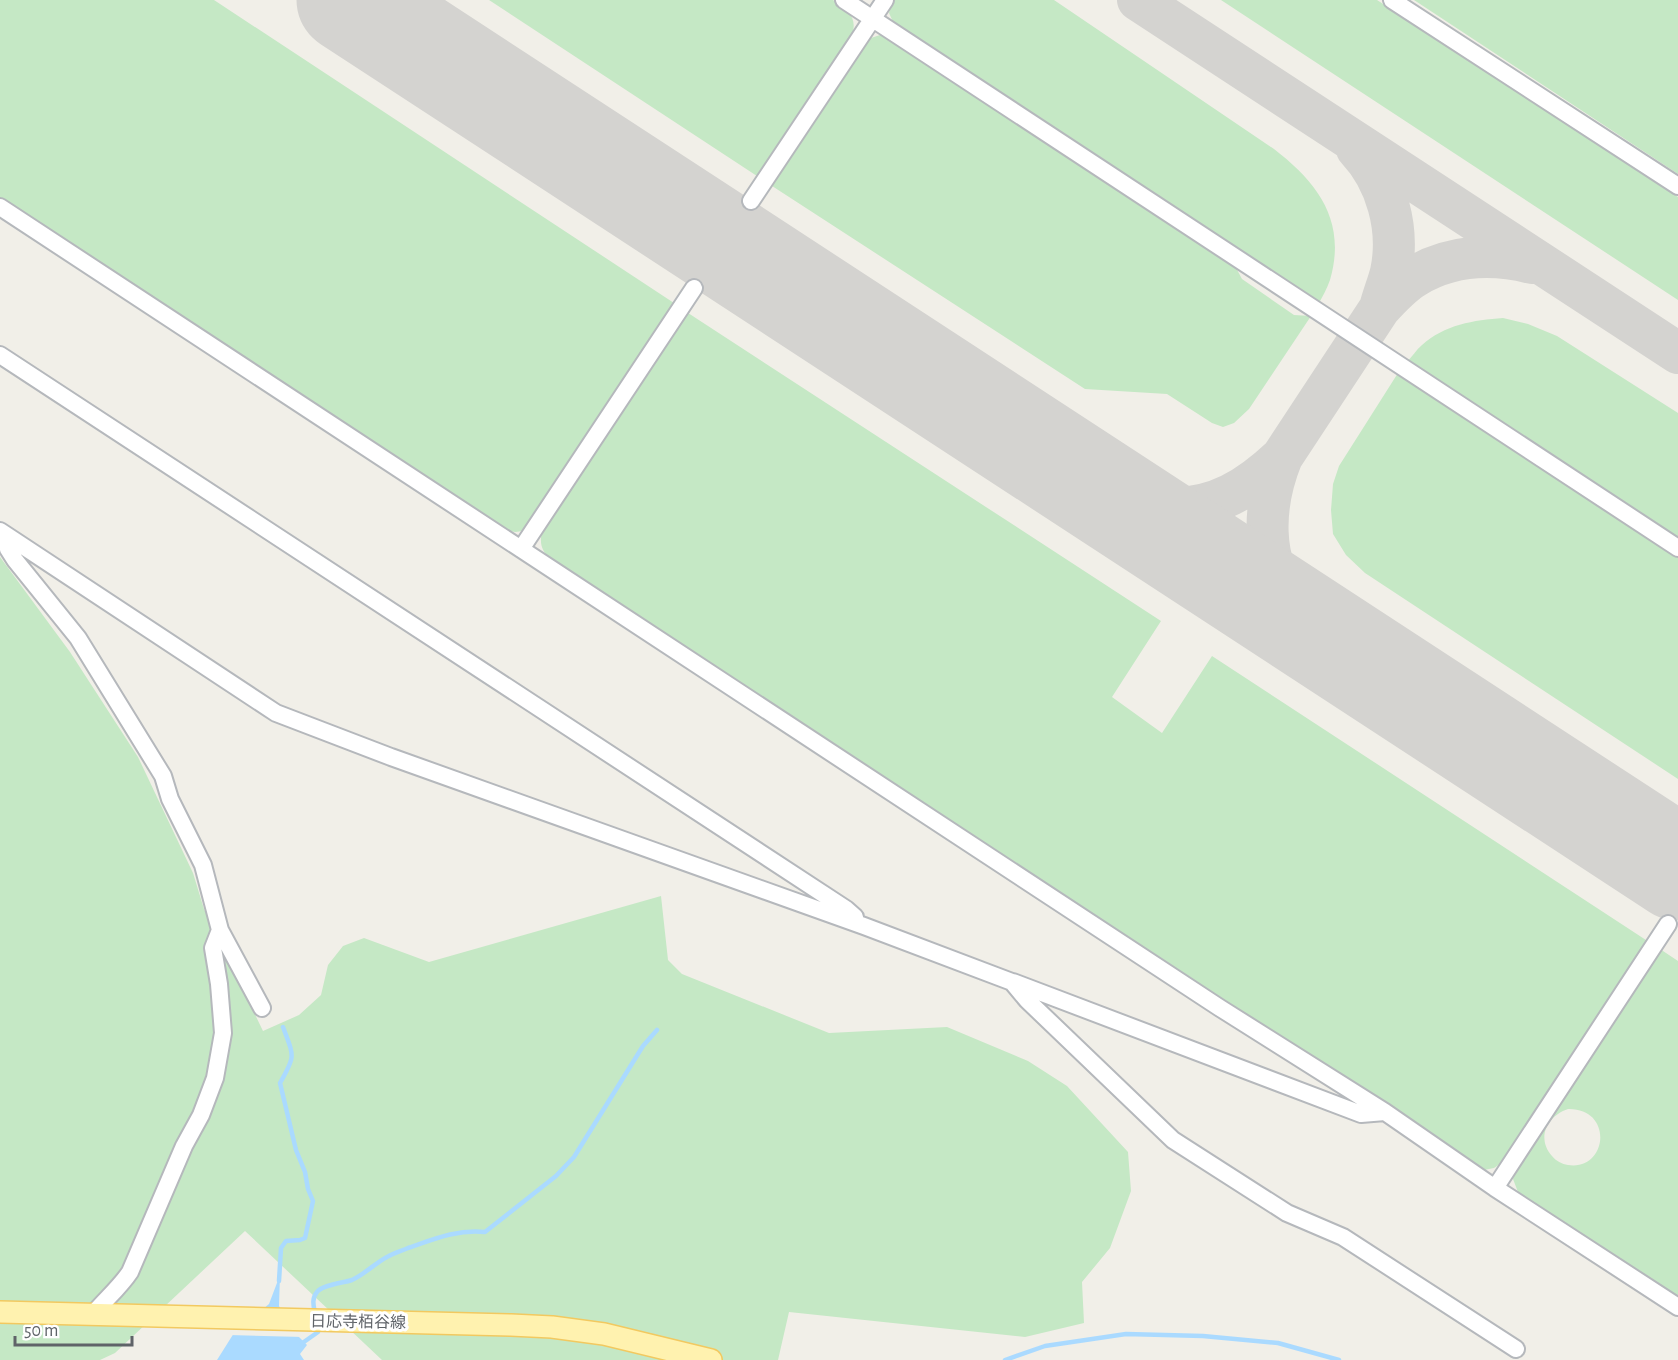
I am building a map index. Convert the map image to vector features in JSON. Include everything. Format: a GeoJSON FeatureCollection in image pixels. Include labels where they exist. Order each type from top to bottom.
{"type":"FeatureCollection","features":[{"type":"Feature","properties":{"kind":"main road","name":"日応寺栢谷線"},"geometry":{"type":"LineString","coordinates":[[0,1312],[511,1324],[604,1334],[711,1360]]}},
{"type":"Feature","properties":{"kind":"street"},"geometry":{"type":"LineString","coordinates":[[844,0],[1678,548]]}},
{"type":"Feature","properties":{"kind":"street"},"geometry":{"type":"LineString","coordinates":[[751,201],[885,0]]}},
{"type":"Feature","properties":{"kind":"street"},"geometry":{"type":"LineString","coordinates":[[1392,0],[1678,186]]}},
{"type":"Feature","properties":{"kind":"street"},"geometry":{"type":"LineString","coordinates":[[0,207],[1210,1001],[1385,1112],[1495,1188],[1678,1307]]}},
{"type":"Feature","properties":{"kind":"street"},"geometry":{"type":"LineString","coordinates":[[521,549],[694,288]]}},
{"type":"Feature","properties":{"kind":"street"},"geometry":{"type":"LineString","coordinates":[[0,355],[846,909],[864,926]]}},
{"type":"Feature","properties":{"kind":"street"},"geometry":{"type":"LineString","coordinates":[[2,533],[276,713],[864,926],[1361,1114],[1385,1112]]}},
{"type":"Feature","properties":{"kind":"street"},"geometry":{"type":"LineString","coordinates":[[2,533],[15,560],[78,639],[163,776],[170,799],[203,866],[219,930],[262,1008]]}},
{"type":"Feature","properties":{"kind":"street"},"geometry":{"type":"LineString","coordinates":[[1495,1188],[1668,924]]}},
{"type":"Feature","properties":{"kind":"street"},"geometry":{"type":"LineString","coordinates":[[94,1313],[123,1283],[130,1272],[184,1146],[201,1115],[215,1078],[224,1033],[213,948],[219,930]]}},
{"type":"Feature","properties":{"kind":"street"},"geometry":{"type":"LineString","coordinates":[[1012,982],[1027,1000],[1173,1140],[1287,1213],[1343,1237],[1516,1349]]}},
{"type":"Feature","properties":{"kind":"green space"},"geometry":{"type":"Polygon","coordinates":[[[0,0],[214,0],[677,305],[531,525],[515,532],[498,526],[0,200],[0,0]]]}},
{"type":"Feature","properties":{"kind":"green space"},"geometry":{"type":"Polygon","coordinates":[[[489,0],[833,0],[849,12],[854,27],[850,41],[760,178],[489,0]]]}},
{"type":"Feature","properties":{"kind":"green space"},"geometry":{"type":"Polygon","coordinates":[[[892,0],[1054,0],[1274,149],[1290,162],[1316,190],[1331,222],[1335,239],[1334,259],[1330,280],[1318,305],[894,24],[889,13],[892,0]]]}},
{"type":"Feature","properties":{"kind":"green space"},"geometry":{"type":"Polygon","coordinates":[[[1221,0],[1377,0],[1678,197],[1678,300],[1221,0]]]}},
{"type":"Feature","properties":{"kind":"green space"},"geometry":{"type":"Polygon","coordinates":[[[1414,0],[1678,0],[1678,174],[1414,0]]]}},
{"type":"Feature","properties":{"kind":"green space"},"geometry":{"type":"Polygon","coordinates":[[[880,35],[888,38],[1235,266],[1242,279],[1294,315],[1311,316],[1249,409],[1234,423],[1223,427],[1212,423],[1167,394],[1085,389],[769,184],[868,39],[880,35]]]}},
{"type":"Feature","properties":{"kind":"green space"},"geometry":{"type":"Polygon","coordinates":[[[685,311],[1161,621],[1112,697],[1162,733],[1212,656],[1649,942],[1506,1160],[1494,1168],[1484,1170],[549,558],[541,544],[542,531],[685,311]]]}},
{"type":"Feature","properties":{"kind":"green space"},"geometry":{"type":"Polygon","coordinates":[[[1503,318],[1528,324],[1557,336],[1678,413],[1678,540],[1406,363],[1422,345],[1450,328],[1470,322],[1503,318]]]}},
{"type":"Feature","properties":{"kind":"green space"},"geometry":{"type":"Polygon","coordinates":[[[1398,373],[1678,557],[1678,779],[1365,573],[1346,555],[1333,534],[1331,510],[1333,484],[1339,466],[1398,373]]]}},
{"type":"Feature","properties":{"kind":"green space"},"geometry":{"type":"Polygon","coordinates":[[[0,557],[70,652],[138,757],[193,873],[204,909],[263,1031],[299,1015],[321,995],[328,965],[343,946],[364,938],[429,962],[661,896],[668,960],[682,974],[829,1033],[947,1027],[1028,1061],[1067,1086],[1128,1152],[1131,1191],[1110,1248],[1082,1282],[1084,1323],[1025,1337],[789,1312],[778,1360],[382,1360],[245,1231],[115,1353],[100,1360],[0,1360],[0,557]]]}},
{"type":"Feature","properties":{"kind":"green space"},"geometry":{"type":"Polygon","coordinates":[[[1657,947],[1678,961],[1678,1296],[1518,1192],[1513,1179],[1517,1162],[1657,947]],[[1568,1109],[1561,1112],[1549,1122],[1546,1128],[1544,1135],[1547,1149],[1561,1163],[1581,1164],[1591,1159],[1598,1150],[1599,1128],[1593,1118],[1583,1111],[1568,1109]]]}},
{"type":"Feature","properties":{"kind":"water"},"geometry":{"type":"Polygon","coordinates":[[[280,1275],[279,1306],[289,1327],[307,1345],[300,1354],[304,1360],[217,1360],[234,1333],[269,1304],[280,1275]]]}},
{"type":"Feature","properties":{"kind":"pier"},"geometry":{"type":"Polygon","coordinates":[[[259,1308],[292,1325],[303,1337],[229,1335],[259,1308]]]}},
{"type":"Feature","properties":{"kind":"waterway"},"geometry":{"type":"LineString","coordinates":[[279,1281],[281,1248],[286,1241],[305,1238],[313,1201],[296,1150],[280,1083],[292,1056],[283,1027]]}},
{"type":"Feature","properties":{"kind":"waterway"},"geometry":{"type":"LineString","coordinates":[[315,1314],[313,1300],[320,1290],[352,1280],[389,1256],[427,1241],[456,1233],[485,1232],[556,1176],[574,1157],[643,1046],[657,1030]]}},
{"type":"Feature","properties":{"kind":"waterway"},"geometry":{"type":"LineString","coordinates":[[301,1344],[318,1332],[317,1326]]}},
{"type":"Feature","properties":{"kind":"waterway"},"geometry":{"type":"LineString","coordinates":[[1005,1360],[1045,1346],[1126,1334],[1203,1336],[1278,1343],[1339,1360]]}},
{"type":"Feature","properties":{"kind":"taxiway"},"geometry":{"type":"LineString","coordinates":[[355,0],[367,11]]}},
{"type":"Feature","properties":{"kind":"taxiway"},"geometry":{"type":"LineString","coordinates":[[1138,0],[1678,353]]}},
{"type":"Feature","properties":{"kind":"taxiway"},"geometry":{"type":"LineString","coordinates":[[1357,149],[1376,176],[1389,206],[1392,223],[1394,239],[1391,272],[1380,308]]}},
{"type":"Feature","properties":{"kind":"taxiway"},"geometry":{"type":"LineString","coordinates":[[1329,640],[1297,609],[1274,570],[1270,551],[1268,513],[1282,457],[1380,308],[1414,277],[1442,264],[1471,258],[1502,258],[1532,263]]}},
{"type":"Feature","properties":{"kind":"taxiway"},"geometry":{"type":"LineString","coordinates":[[1081,478],[1132,503],[1150,507],[1185,508],[1216,501],[1230,495],[1257,478],[1282,457]]}},
{"type":"Feature","properties":{"kind":"runway"},"geometry":{"type":"LineString","coordinates":[[349,0],[1678,868]]}}]}
